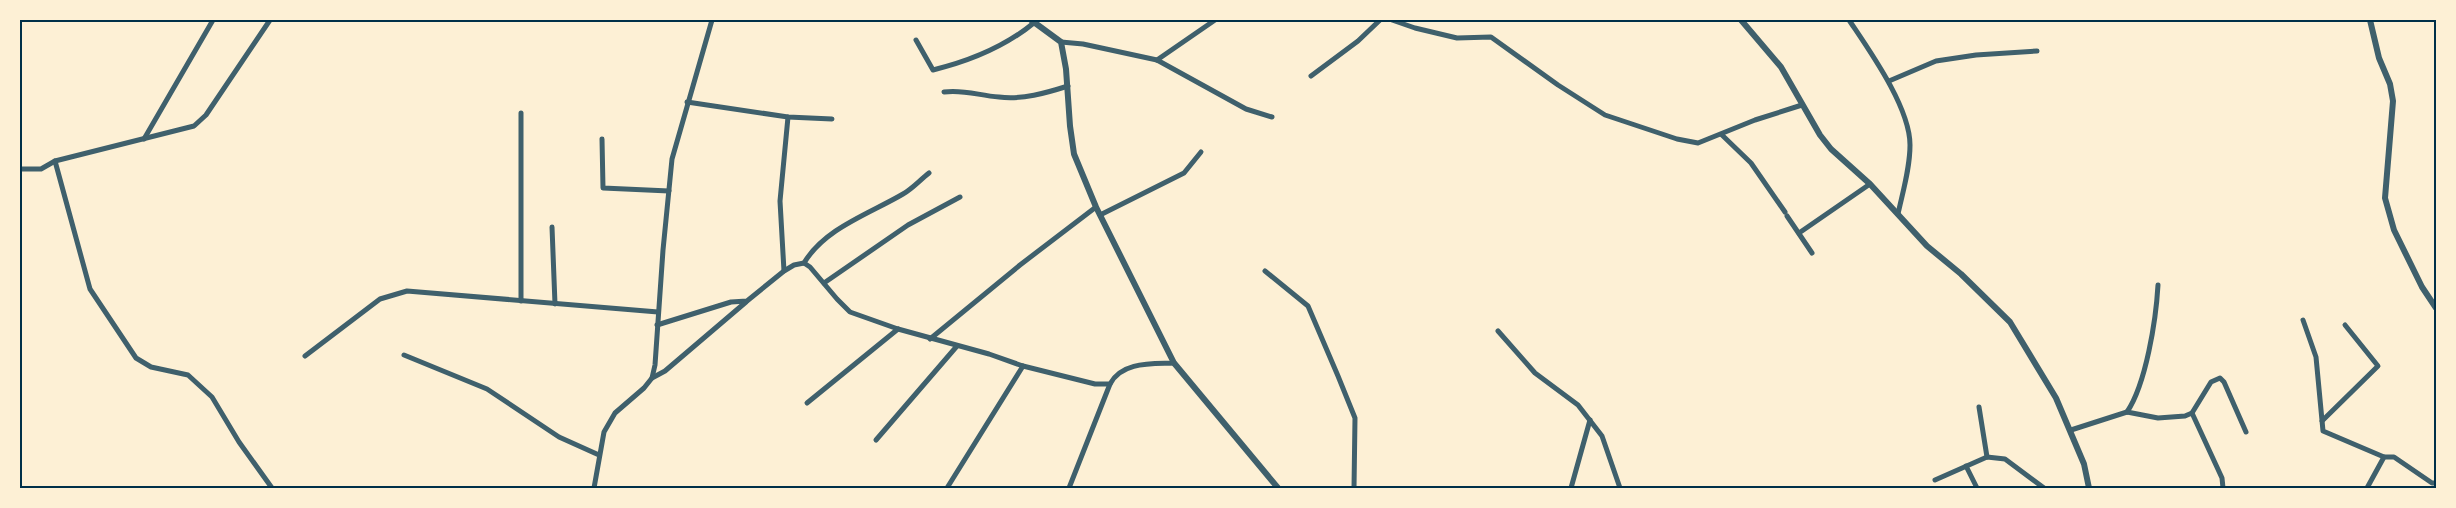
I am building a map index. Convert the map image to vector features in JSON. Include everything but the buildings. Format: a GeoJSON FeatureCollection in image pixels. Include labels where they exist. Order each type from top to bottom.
{"type":"FeatureCollection","features":[{"type":"Feature","properties":{"kind":"street"},"geometry":{"type":"LineString","coordinates":[[144,139],[213,20]]}},
{"type":"Feature","properties":{"kind":"street"},"geometry":{"type":"LineString","coordinates":[[20,169],[40,169],[55,161],[195,126],[206,115],[270,20]]}},
{"type":"Feature","properties":{"kind":"street"},"geometry":{"type":"LineString","coordinates":[[652,378],[655,365],[672,159],[712,20]]}},
{"type":"Feature","properties":{"kind":"street"},"geometry":{"type":"LineString","coordinates":[[1157,60],[1215,20]]}},
{"type":"Feature","properties":{"kind":"street"},"geometry":{"type":"LineString","coordinates":[[1311,76],[1358,41],[1380,20]]}},
{"type":"Feature","properties":{"kind":"street"},"geometry":{"type":"LineString","coordinates":[[1392,20],[1457,38],[1491,37],[1605,115],[1677,139],[1698,143],[1755,120],[1802,105]]}},
{"type":"Feature","properties":{"kind":"street"},"geometry":{"type":"LineString","coordinates":[[1741,20],[1781,67],[1820,135],[1831,149],[1870,184],[1921,241],[1961,274],[2010,322],[2043,374],[2071,430],[2084,464],[2089,489]]}},
{"type":"Feature","properties":{"kind":"street"},"geometry":{"type":"LineString","coordinates":[[1849,20],[1889,81],[1902,113],[1910,142],[1905,184],[1898,214]]}},
{"type":"Feature","properties":{"kind":"street"},"geometry":{"type":"LineString","coordinates":[[2370,20],[2393,101],[2385,198],[2394,230],[2422,287],[2436,308]]}},
{"type":"Feature","properties":{"kind":"street"},"geometry":{"type":"LineString","coordinates":[[916,40],[933,70],[983,54],[1010,41],[1033,21],[1060,42],[1083,44],[1157,60],[1246,109],[1272,117]]}},
{"type":"Feature","properties":{"kind":"street"},"geometry":{"type":"LineString","coordinates":[[1060,42],[1068,86],[1074,154],[1096,207],[1174,363],[1278,489]]}},
{"type":"Feature","properties":{"kind":"street"},"geometry":{"type":"LineString","coordinates":[[1889,81],[1936,61],[1976,55],[2037,51]]}},
{"type":"Feature","properties":{"kind":"street"},"geometry":{"type":"LineString","coordinates":[[944,92],[962,90],[998,98],[1017,98],[1068,86]]}},
{"type":"Feature","properties":{"kind":"street"},"geometry":{"type":"LineString","coordinates":[[687,102],[788,117],[832,118]]}},
{"type":"Feature","properties":{"kind":"street"},"geometry":{"type":"LineString","coordinates":[[521,113],[521,301]]}},
{"type":"Feature","properties":{"kind":"street"},"geometry":{"type":"LineString","coordinates":[[784,271],[780,201],[788,117]]}},
{"type":"Feature","properties":{"kind":"street"},"geometry":{"type":"LineString","coordinates":[[1722,135],[1751,163],[1812,253]]}},
{"type":"Feature","properties":{"kind":"street"},"geometry":{"type":"LineString","coordinates":[[602,139],[603,188],[669,191]]}},
{"type":"Feature","properties":{"kind":"street"},"geometry":{"type":"LineString","coordinates":[[1100,215],[1184,173],[1201,152]]}},
{"type":"Feature","properties":{"kind":"street"},"geometry":{"type":"LineString","coordinates":[[55,161],[90,289],[136,358],[151,367],[188,375],[212,397],[239,442],[272,489]]}},
{"type":"Feature","properties":{"kind":"street"},"geometry":{"type":"LineString","coordinates":[[804,263],[810,252],[830,236],[868,211],[904,194],[928,174]]}},
{"type":"Feature","properties":{"kind":"street"},"geometry":{"type":"LineString","coordinates":[[1799,232],[1870,184]]}},
{"type":"Feature","properties":{"kind":"street"},"geometry":{"type":"LineString","coordinates":[[824,283],[908,225],[960,197]]}},
{"type":"Feature","properties":{"kind":"street"},"geometry":{"type":"LineString","coordinates":[[930,339],[1020,265],[1096,207]]}},
{"type":"Feature","properties":{"kind":"street"},"geometry":{"type":"LineString","coordinates":[[552,227],[555,304]]}},
{"type":"Feature","properties":{"kind":"street"},"geometry":{"type":"LineString","coordinates":[[594,489],[604,432],[615,413],[652,378],[665,371],[784,271],[794,265],[804,263]]}},
{"type":"Feature","properties":{"kind":"street"},"geometry":{"type":"LineString","coordinates":[[804,263],[850,312],[930,339],[989,354],[1023,366],[1095,384],[1110,384]]}},
{"type":"Feature","properties":{"kind":"street"},"geometry":{"type":"LineString","coordinates":[[1265,271],[1308,306],[1338,376],[1355,418],[1354,489]]}},
{"type":"Feature","properties":{"kind":"street"},"geometry":{"type":"LineString","coordinates":[[2127,412],[2138,391],[2151,339],[2158,285]]}},
{"type":"Feature","properties":{"kind":"street"},"geometry":{"type":"LineString","coordinates":[[305,356],[380,299],[407,291],[658,312]]}},
{"type":"Feature","properties":{"kind":"street"},"geometry":{"type":"LineString","coordinates":[[657,325],[731,302],[747,301]]}},
{"type":"Feature","properties":{"kind":"street"},"geometry":{"type":"LineString","coordinates":[[2303,320],[2316,357],[2323,431],[2384,457],[2394,457],[2432,483],[2436,483]]}},
{"type":"Feature","properties":{"kind":"street"},"geometry":{"type":"LineString","coordinates":[[2322,421],[2378,366],[2345,326]]}},
{"type":"Feature","properties":{"kind":"street"},"geometry":{"type":"LineString","coordinates":[[807,403],[898,329]]}},
{"type":"Feature","properties":{"kind":"street"},"geometry":{"type":"LineString","coordinates":[[1498,331],[1535,373],[1578,405],[1590,420],[1602,436],[1620,489]]}},
{"type":"Feature","properties":{"kind":"street"},"geometry":{"type":"LineString","coordinates":[[876,440],[957,346]]}},
{"type":"Feature","properties":{"kind":"street"},"geometry":{"type":"LineString","coordinates":[[404,355],[487,389],[559,437],[599,455]]}},
{"type":"Feature","properties":{"kind":"street"},"geometry":{"type":"LineString","coordinates":[[1069,489],[1114,377],[1125,369],[1144,364],[1174,363]]}},
{"type":"Feature","properties":{"kind":"street"},"geometry":{"type":"LineString","coordinates":[[946,489],[1023,366]]}},
{"type":"Feature","properties":{"kind":"street"},"geometry":{"type":"LineString","coordinates":[[2071,430],[2127,412],[2158,418],[2185,416],[2192,413],[2211,382],[2220,378],[2224,382],[2246,432]]}},
{"type":"Feature","properties":{"kind":"street"},"geometry":{"type":"LineString","coordinates":[[1979,406],[1987,457]]}},
{"type":"Feature","properties":{"kind":"street"},"geometry":{"type":"LineString","coordinates":[[2192,413],[2222,478],[2223,489]]}},
{"type":"Feature","properties":{"kind":"street"},"geometry":{"type":"LineString","coordinates":[[1571,489],[1590,420]]}},
{"type":"Feature","properties":{"kind":"street"},"geometry":{"type":"LineString","coordinates":[[1935,480],[1987,457],[2005,459],[2044,489]]}},
{"type":"Feature","properties":{"kind":"street"},"geometry":{"type":"LineString","coordinates":[[2367,489],[2384,457]]}},
{"type":"Feature","properties":{"kind":"street"},"geometry":{"type":"LineString","coordinates":[[1966,466],[1977,489]]}}]}
